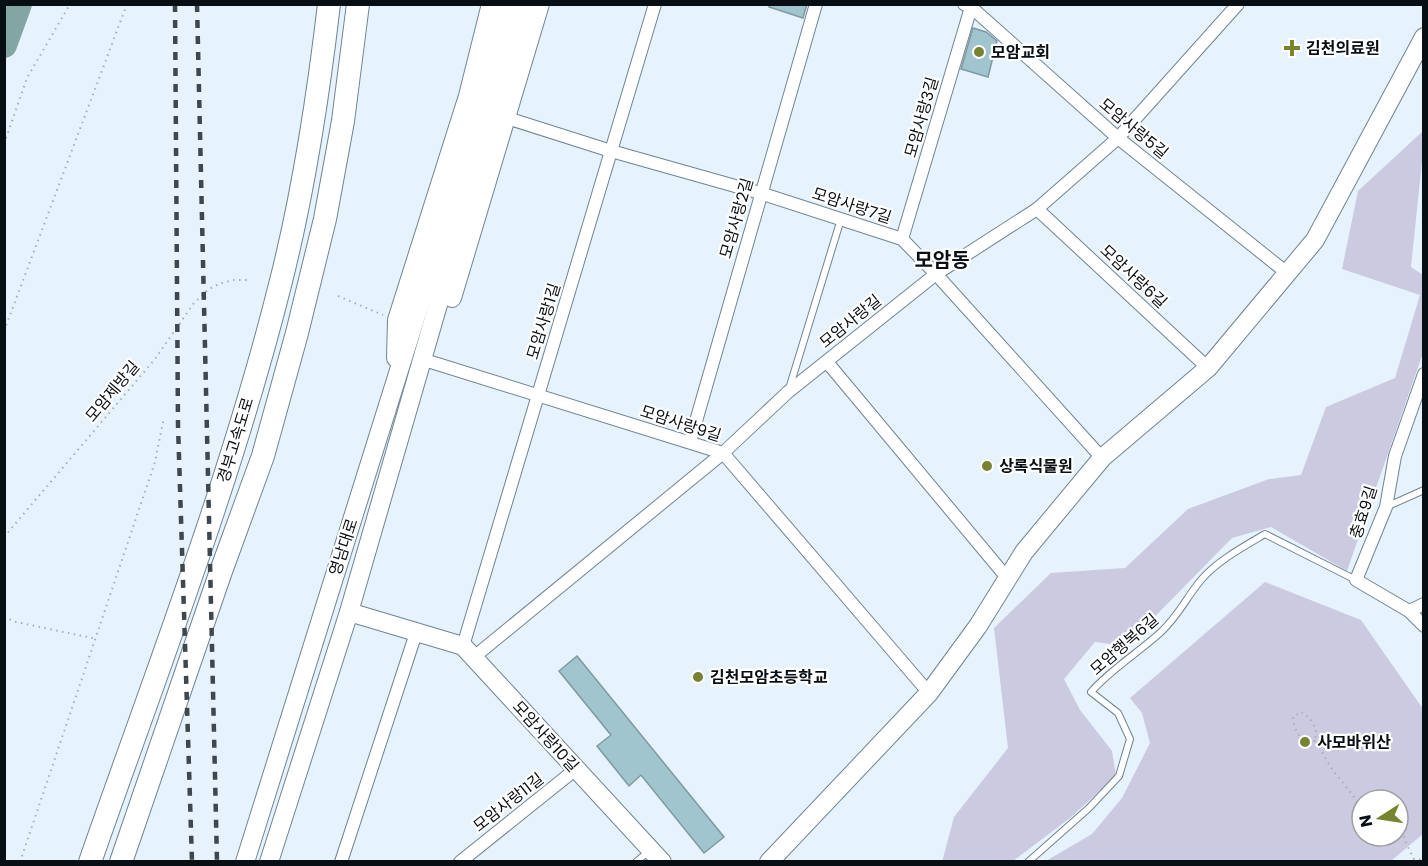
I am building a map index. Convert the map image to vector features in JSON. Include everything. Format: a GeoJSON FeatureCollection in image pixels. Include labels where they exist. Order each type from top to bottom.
{"type":"FeatureCollection","features":[{"type":"Feature","properties":{"kind":"highway","name":"경부고속도로"},"geometry":{"type":"LineString","coordinates":[[90,861],[199,551],[259,362],[281,282],[300,198],[316,108],[329,4]]}},
{"type":"Feature","properties":{"kind":"highway","name":"경부고속도로"},"geometry":{"type":"LineString","coordinates":[[121,861],[263,456],[276,411],[324,219],[343,121],[358,4]]}},
{"type":"Feature","properties":{"kind":"main road"},"geometry":{"type":"LineString","coordinates":[[396,378],[397,320],[468,96],[491,4]]}},
{"type":"Feature","properties":{"kind":"main road"},"geometry":{"type":"LineString","coordinates":[[449,235],[508,4]]}},
{"type":"Feature","properties":{"kind":"main road"},"geometry":{"type":"LineString","coordinates":[[449,235],[525,4]]}},
{"type":"Feature","properties":{"kind":"main road"},"geometry":{"type":"LineString","coordinates":[[412,390],[431,362],[540,4]]}},
{"type":"Feature","properties":{"kind":"main road"},"geometry":{"type":"LineString","coordinates":[[769,861],[930,693],[978,626],[1024,552],[1102,458],[1208,368],[1315,240],[1424,37]]}},
{"type":"Feature","properties":{"kind":"main road","name":"영남대로"},"geometry":{"type":"LineString","coordinates":[[245,861],[396,378],[449,235]]}},
{"type":"Feature","properties":{"kind":"main road","name":"영남대로"},"geometry":{"type":"LineString","coordinates":[[269,861],[349,612],[412,390],[449,235]]}},
{"type":"Feature","properties":{"kind":"main road"},"geometry":{"type":"LineString","coordinates":[[349,612],[468,652]]}},
{"type":"Feature","properties":{"kind":"main road","name":"모암사랑10길"},"geometry":{"type":"LineString","coordinates":[[468,652],[657,856]]}},
{"type":"Feature","properties":{"kind":"street","name":"모암사랑1길"},"geometry":{"type":"LineString","coordinates":[[468,652],[538,396],[656,4]]}},
{"type":"Feature","properties":{"kind":"street","name":"모암사랑2길"},"geometry":{"type":"LineString","coordinates":[[690,442],[816,4]]}},
{"type":"Feature","properties":{"kind":"street","name":"모암사랑길"},"geometry":{"type":"LineString","coordinates":[[468,652],[723,453],[788,392],[936,273],[1037,209],[1118,138],[1238,4]]}},
{"type":"Feature","properties":{"kind":"street","name":"모암사랑5길"},"geometry":{"type":"LineString","coordinates":[[969,5],[1118,138],[1287,273]]}},
{"type":"Feature","properties":{"kind":"street","name":"모암사랑3길"},"geometry":{"type":"LineString","coordinates":[[903,239],[969,5]]}},
{"type":"Feature","properties":{"kind":"street","name":"모암사랑7길"},"geometry":{"type":"LineString","coordinates":[[507,118],[610,151],[760,193],[903,239],[1102,458]]}},
{"type":"Feature","properties":{"kind":"street","name":"모암사랑6길"},"geometry":{"type":"LineString","coordinates":[[1037,209],[1208,368]]}},
{"type":"Feature","properties":{"kind":"street","name":"모암사랑9길"},"geometry":{"type":"LineString","coordinates":[[431,362],[723,453],[930,693]]}},
{"type":"Feature","properties":{"kind":"street"},"geometry":{"type":"LineString","coordinates":[[826,362],[1008,579]]}},
{"type":"Feature","properties":{"kind":"street","name":"충효9길"},"geometry":{"type":"LineString","coordinates":[[1356,580],[1386,507],[1395,456],[1424,374]]}},
{"type":"Feature","properties":{"kind":"street"},"geometry":{"type":"LineString","coordinates":[[1356,580],[1409,611],[1424,626]]}},
{"type":"Feature","properties":{"kind":"street"},"geometry":{"type":"LineString","coordinates":[[1409,611],[1424,604]]}},
{"type":"Feature","properties":{"kind":"street"},"geometry":{"type":"LineString","coordinates":[[341,861],[416,633]]}},
{"type":"Feature","properties":{"kind":"street","name":"모암사랑11길"},"geometry":{"type":"LineString","coordinates":[[460,861],[576,769]]}},
{"type":"Feature","properties":{"kind":"lane"},"geometry":{"type":"LineString","coordinates":[[788,392],[841,219]]}},
{"type":"Feature","properties":{"kind":"lane"},"geometry":{"type":"LineString","coordinates":[[1386,507],[1424,490]]}},
{"type":"Feature","properties":{"kind":"lane","name":"모암행복6길"},"geometry":{"type":"LineString","coordinates":[[1028,861],[1089,808],[1119,776],[1130,739],[1118,713],[1091,692],[1101,680],[1161,632],[1179,613],[1202,579],[1231,555],[1264,534],[1356,580]]}},
{"type":"Feature","properties":{"kind":"lane"},"geometry":{"type":"LineString","coordinates":[[636,861],[657,856]]}},
{"type":"Feature","properties":{"kind":"path"},"geometry":{"type":"LineString","coordinates":[[4,144],[27,78],[70,4]]}},
{"type":"Feature","properties":{"kind":"path"},"geometry":{"type":"LineString","coordinates":[[4,331],[128,4]]}},
{"type":"Feature","properties":{"kind":"path","name":"모암제방길"},"geometry":{"type":"LineString","coordinates":[[4,537],[155,359],[194,303],[209,289],[219,284],[233,280],[247,280]]}},
{"type":"Feature","properties":{"kind":"path"},"geometry":{"type":"LineString","coordinates":[[338,296],[397,320]]}},
{"type":"Feature","properties":{"kind":"path"},"geometry":{"type":"LineString","coordinates":[[21,861],[155,462],[164,417]]}},
{"type":"Feature","properties":{"kind":"path"},"geometry":{"type":"LineString","coordinates":[[4,617],[16,622],[97,639]]}},
{"type":"Feature","properties":{"kind":"path"},"geometry":{"type":"LineString","coordinates":[[1316,741],[1301,739],[1294,726],[1293,717],[1301,712],[1310,718],[1316,730],[1316,741],[1332,769],[1350,792]]}},
{"type":"Feature","properties":{"kind":"path"},"geometry":{"type":"LineString","coordinates":[[1408,848],[1414,859],[1424,860]]}},
{"type":"Feature","properties":{"kind":"shaded area"},"geometry":{"type":"Polygon","coordinates":[[[1423,131],[1423,152],[1411,267],[1423,275],[1423,353],[1347,571],[1271,527],[1232,538],[1126,646],[1095,642],[1064,679],[1080,710],[1112,751],[1116,776],[1070,818],[1013,861],[942,862],[954,817],[1008,748],[994,628],[1051,573],[1125,568],[1188,509],[1269,479],[1301,475],[1326,407],[1395,378],[1420,295],[1342,269],[1358,191],[1423,131]]]}},
{"type":"Feature","properties":{"kind":"shaded area"},"geometry":{"type":"Polygon","coordinates":[[[1265,582],[1361,620],[1423,709],[1423,834],[1410,845],[1410,788],[1350,788],[1350,848],[1406,848],[1391,861],[1046,861],[1092,834],[1122,798],[1150,743],[1142,713],[1130,698],[1265,582]]]}},
{"type":"Feature","properties":{"kind":"building"},"geometry":{"type":"Polygon","coordinates":[[[769,4],[807,4],[803,18],[769,7],[769,4]]]}},
{"type":"Feature","properties":{"kind":"building","name":"모암교회"},"geometry":{"type":"Polygon","coordinates":[[[973,28],[986,32],[997,41],[988,77],[961,69],[973,28]]]}},
{"type":"Feature","properties":{"kind":"building"},"geometry":{"type":"Polygon","coordinates":[[[577,656],[724,837],[704,853],[641,775],[629,786],[597,746],[611,735],[559,671],[577,656]]]}},
{"type":"Feature","properties":{"kind":"waterway"},"geometry":{"type":"LineString","coordinates":[[4,45],[19,4]]}},
{"type":"Feature","properties":{"kind":"railway"},"geometry":{"type":"LineString","coordinates":[[175,4],[178,425],[192,862]]}},
{"type":"Feature","properties":{"kind":"railway"},"geometry":{"type":"LineString","coordinates":[[197,4],[217,862]]}},
{"type":"Feature","properties":{"kind":"place","name":"김천의료원"},"geometry":{"type":"Point","coordinates":[1292,48]}},
{"type":"Feature","properties":{"kind":"place","name":"모암교회"},"geometry":{"type":"Point","coordinates":[979,52]}},
{"type":"Feature","properties":{"kind":"place","name":"상록식물원"},"geometry":{"type":"Point","coordinates":[987,466]}},
{"type":"Feature","properties":{"kind":"place","name":"김천모암초등학교"},"geometry":{"type":"Point","coordinates":[698,677]}},
{"type":"Feature","properties":{"kind":"place","name":"사모바위산"},"geometry":{"type":"Point","coordinates":[1305,742]}},
{"type":"Feature","properties":{"kind":"district","name":"모암동"},"geometry":{"type":"Point","coordinates":[942,260]}}]}
